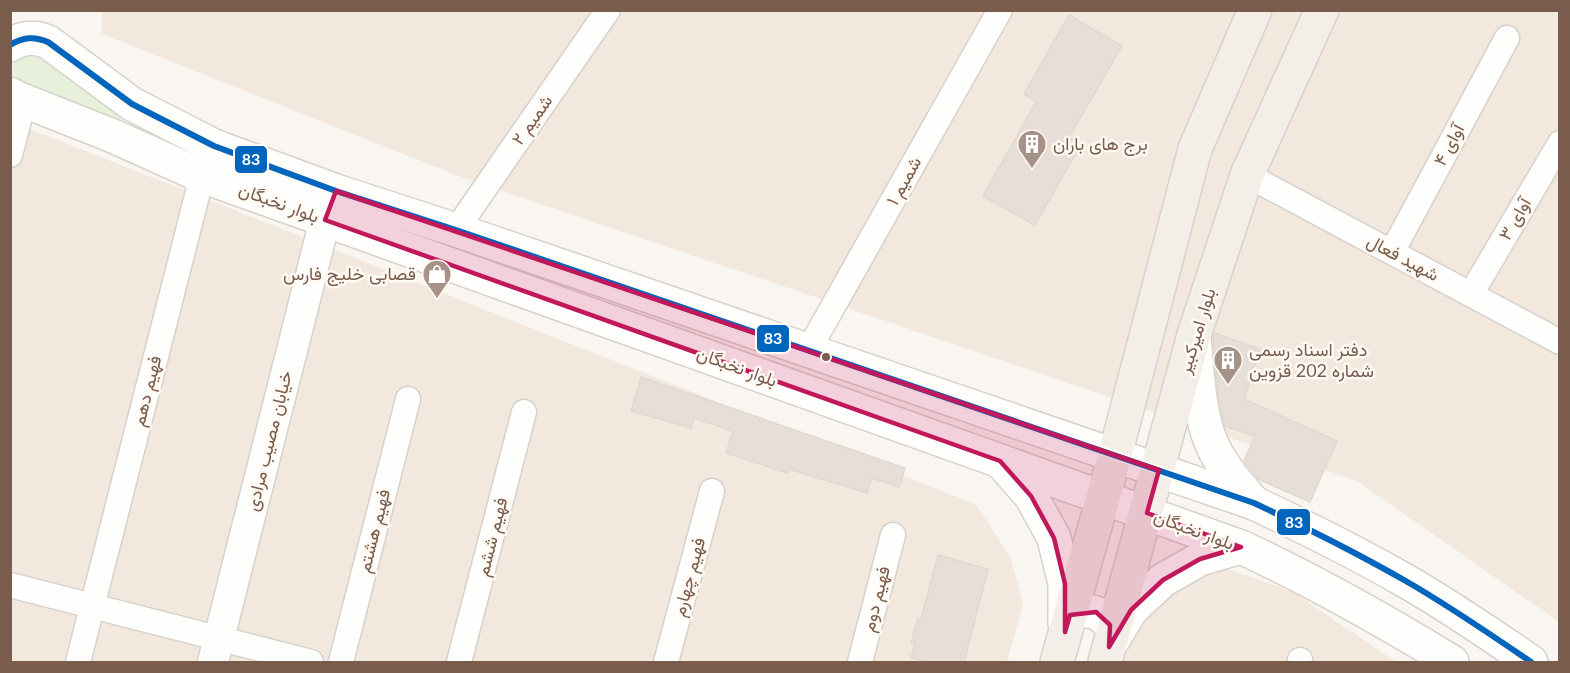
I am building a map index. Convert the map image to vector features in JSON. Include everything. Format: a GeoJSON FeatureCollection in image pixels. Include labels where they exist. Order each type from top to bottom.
{"type":"FeatureCollection","features":[{"type":"Feature","properties":{"kind":"main road"},"geometry":{"type":"LineString","coordinates":[[1064,636],[1115,455],[1195,149],[1255,10]]}},
{"type":"Feature","properties":{"kind":"main road","name":"بلوار امیرکبیر"},"geometry":{"type":"LineString","coordinates":[[1109,647],[1194,335],[1247,175],[1322,10]]}},
{"type":"Feature","properties":{"kind":"main road","name":"بلوار نخبگان"},"geometry":{"type":"LineString","coordinates":[[11,45],[33,37],[48,42],[132,104],[331,206],[1000,461],[1241,547],[1305,576],[1384,620],[1452,663]]}},
{"type":"Feature","properties":{"kind":"main road","name":"بلوار نخبگان"},"geometry":{"type":"LineString","coordinates":[[16,97],[113,136],[202,176],[331,206],[456,230],[1254,503],[1327,538],[1407,581],[1479,626],[1531,663]]}},
{"type":"Feature","properties":{"kind":"main road"},"geometry":{"type":"LineString","coordinates":[[1194,335],[1204,420],[1214,449],[1228,473],[1254,503]]}},
{"type":"Feature","properties":{"kind":"main road"},"geometry":{"type":"LineString","coordinates":[[1000,461],[1031,496],[1054,538],[1065,584],[1064,636]]}},
{"type":"Feature","properties":{"kind":"main road"},"geometry":{"type":"LineString","coordinates":[[1109,647],[1131,610],[1163,580],[1200,559],[1241,547]]}},
{"type":"Feature","properties":{"kind":"main road"},"geometry":{"type":"LineString","coordinates":[[1064,636],[1082,610],[1096,612],[1106,620],[1109,647]]}},
{"type":"Feature","properties":{"kind":"street","name":"شمیم ۲"},"geometry":{"type":"LineString","coordinates":[[456,230],[608,10]]}},
{"type":"Feature","properties":{"kind":"street","name":"شمیم ۱"},"geometry":{"type":"LineString","coordinates":[[808,351],[1000,10]]}},
{"type":"Feature","properties":{"kind":"street","name":"آوای ۴"},"geometry":{"type":"LineString","coordinates":[[1392,252],[1507,38]]}},
{"type":"Feature","properties":{"kind":"street"},"geometry":{"type":"LineString","coordinates":[[10,155],[16,97]]}},
{"type":"Feature","properties":{"kind":"street","name":"آوای ۳"},"geometry":{"type":"LineString","coordinates":[[1471,294],[1560,143]]}},
{"type":"Feature","properties":{"kind":"street","name":"شهید فعال"},"geometry":{"type":"LineString","coordinates":[[1247,175],[1560,342]]}},
{"type":"Feature","properties":{"kind":"street","name":"فهیم دهم"},"geometry":{"type":"LineString","coordinates":[[78,663],[202,176]]}},
{"type":"Feature","properties":{"kind":"street","name":"خیابان مصیب مرادی"},"geometry":{"type":"LineString","coordinates":[[216,651],[331,206]]}},
{"type":"Feature","properties":{"kind":"street","name":"فهیم هشتم"},"geometry":{"type":"LineString","coordinates":[[341,663],[408,399]]}},
{"type":"Feature","properties":{"kind":"street","name":"فهیم ششم"},"geometry":{"type":"LineString","coordinates":[[459,663],[524,412]]}},
{"type":"Feature","properties":{"kind":"street","name":"فهیم چهارم"},"geometry":{"type":"LineString","coordinates":[[666,663],[712,491]]}},
{"type":"Feature","properties":{"kind":"street","name":"فهیم دوم"},"geometry":{"type":"LineString","coordinates":[[860,663],[893,535]]}},
{"type":"Feature","properties":{"kind":"street"},"geometry":{"type":"LineString","coordinates":[[10,585],[92,606],[216,651],[311,663]]}},
{"type":"Feature","properties":{"kind":"highlighted area"},"geometry":{"type":"Polygon","coordinates":[[[336,191],[1159,470],[1147,513],[1241,547],[1200,559],[1163,580],[1131,610],[1109,647],[1110,625],[1096,612],[1070,615],[1065,632],[1065,584],[1054,538],[1031,496],[1000,461],[325,220],[336,191]]]}},
{"type":"Feature","properties":{"kind":"shaded area"},"geometry":{"type":"Polygon","coordinates":[[[102,11],[1559,11],[1559,622],[1357,481],[464,178],[102,34],[102,11]]]}},
{"type":"Feature","properties":{"kind":"shaded area"},"geometry":{"type":"Polygon","coordinates":[[[10,121],[977,505],[1011,559],[1023,604],[1007,662],[11,662],[10,121]]]}},
{"type":"Feature","properties":{"kind":"shaded area"},"geometry":{"type":"Polygon","coordinates":[[[1200,559],[1293,592],[1396,662],[1096,662],[1200,559]]]}},
{"type":"Feature","properties":{"kind":"green space"},"geometry":{"type":"Polygon","coordinates":[[[45,52],[127,121],[52,101],[25,90],[17,84],[12,73],[18,55],[45,52]]]}},
{"type":"Feature","properties":{"kind":"building"},"geometry":{"type":"Polygon","coordinates":[[[1069,15],[1122,46],[1069,137],[1081,144],[1035,225],[983,196],[1036,102],[1024,94],[1069,15]]]}},
{"type":"Feature","properties":{"kind":"building"},"geometry":{"type":"Polygon","coordinates":[[[1214,333],[1260,349],[1244,399],[1337,441],[1310,502],[1258,479],[1244,461],[1255,436],[1225,426],[1218,393],[1214,333]]]}},
{"type":"Feature","properties":{"kind":"building"},"geometry":{"type":"Polygon","coordinates":[[[641,377],[905,468],[899,487],[872,478],[867,493],[789,469],[788,473],[726,453],[733,431],[694,418],[691,428],[631,411],[641,377]]]}},
{"type":"Feature","properties":{"kind":"building"},"geometry":{"type":"Polygon","coordinates":[[[938,555],[988,569],[964,663],[929,663],[911,658],[915,644],[911,643],[918,618],[921,619],[938,555]]]}},
{"type":"Feature","properties":{"kind":"transit line","name":"83"},"geometry":{"type":"LineString","coordinates":[[10,45],[29,38],[48,42],[132,104],[214,146],[336,191],[1254,503],[1404,580],[1531,662]]}},
{"type":"Feature","properties":{"kind":"place","name":"برج های باران"},"geometry":{"type":"Point","coordinates":[1032,170]}},
{"type":"Feature","properties":{"kind":"place","name":"قصابی خلیج فارس"},"geometry":{"type":"Point","coordinates":[437,300]}},
{"type":"Feature","properties":{"kind":"place","name":"دفتر اسناد رسمی شماره 202 قزوین"},"geometry":{"type":"Point","coordinates":[1228,386]}}]}
